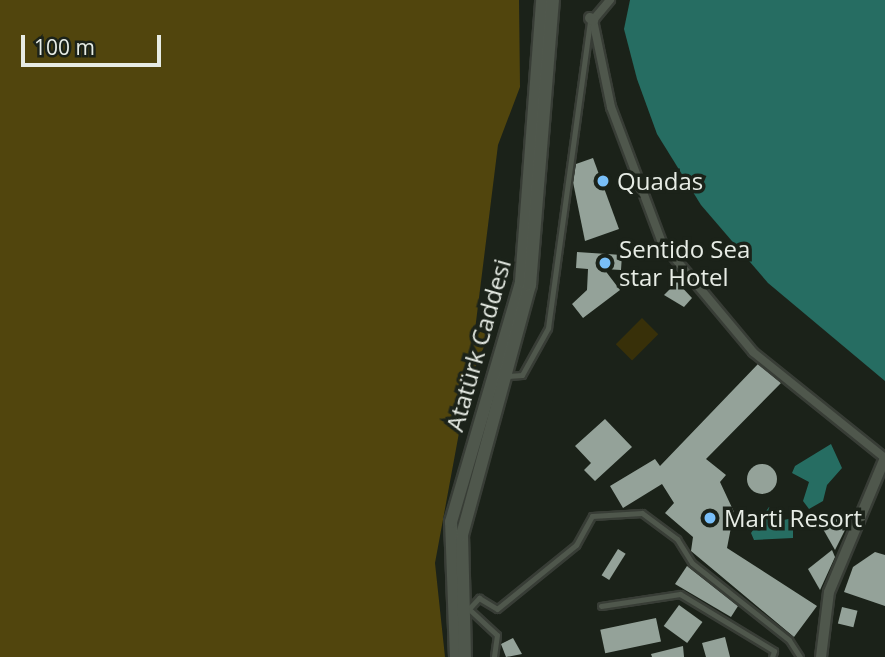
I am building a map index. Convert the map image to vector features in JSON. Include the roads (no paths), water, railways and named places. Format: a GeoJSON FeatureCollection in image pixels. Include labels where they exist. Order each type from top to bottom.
{"type":"FeatureCollection","features":[{"type":"Feature","properties":{"kind":"street","name":"Atatürk Caddesi"},"geometry":{"type":"LineString","coordinates":[[456,657],[451,522],[521,282],[542,0]]}},
{"type":"Feature","properties":{"kind":"street","name":"Atatürk Caddesi"},"geometry":{"type":"LineString","coordinates":[[465,657],[462,535],[508,376],[535,244],[553,0]]}},
{"type":"Feature","properties":{"kind":"street"},"geometry":{"type":"LineString","coordinates":[[610,0],[592,19],[611,107],[662,243],[753,352],[885,458],[829,592],[821,657]]}},
{"type":"Feature","properties":{"kind":"lane"},"geometry":{"type":"LineString","coordinates":[[508,376],[522,374],[548,328],[592,19]]}},
{"type":"Feature","properties":{"kind":"lane"},"geometry":{"type":"LineString","coordinates":[[494,657],[497,635],[465,613],[479,598],[497,609],[576,545],[592,516],[642,513],[677,539],[692,563],[789,640],[800,657]]}},
{"type":"Feature","properties":{"kind":"lane"},"geometry":{"type":"LineString","coordinates":[[601,606],[680,594],[774,651],[772,657]]}},
{"type":"Feature","properties":{"kind":"water"},"geometry":{"type":"Polygon","coordinates":[[[630,0],[885,0],[885,381],[768,283],[701,205],[657,134],[637,79],[624,29],[630,0]]]}},
{"type":"Feature","properties":{"kind":"water"},"geometry":{"type":"Polygon","coordinates":[[[831,444],[842,468],[827,485],[823,501],[809,509],[803,501],[809,482],[792,473],[795,466],[831,444]]]}},
{"type":"Feature","properties":{"kind":"water"},"geometry":{"type":"Polygon","coordinates":[[[769,507],[779,521],[793,518],[793,538],[754,540],[751,533],[769,507]]]}},
{"type":"Feature","properties":{"kind":"place","name":"Quadas"},"geometry":{"type":"Point","coordinates":[603,181]}},
{"type":"Feature","properties":{"kind":"place","name":"Sentido Sea star Hotel"},"geometry":{"type":"Point","coordinates":[605,263]}},
{"type":"Feature","properties":{"kind":"place","name":"Marti Resort"},"geometry":{"type":"Point","coordinates":[710,518]}}]}
